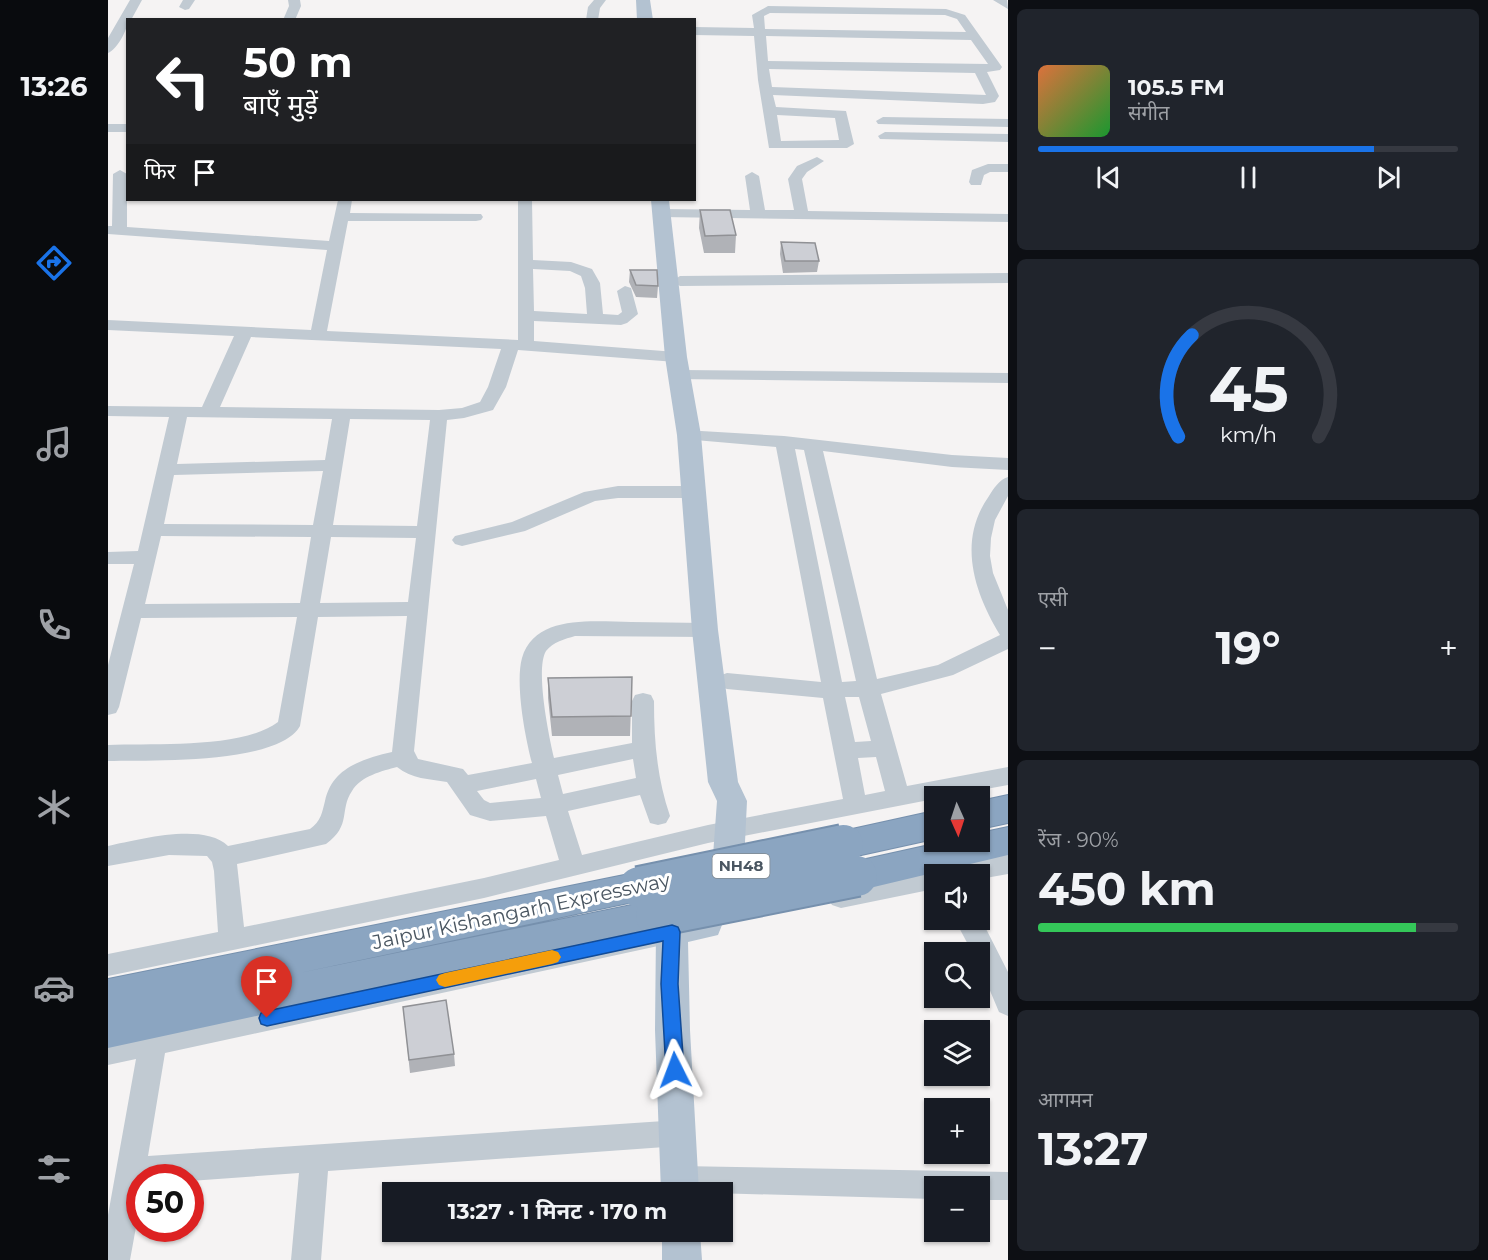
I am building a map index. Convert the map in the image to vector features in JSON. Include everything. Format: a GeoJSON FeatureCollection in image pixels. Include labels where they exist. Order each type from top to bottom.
{"type":"FeatureCollection","features":[{"type":"Feature","properties":{"kind":"highway"},"geometry":{"type":"LineString","coordinates":[[990,813],[1008,809]]}},
{"type":"Feature","properties":{"kind":"highway","name":"Jaipur Kishangarh Expressway"},"geometry":{"type":"LineString","coordinates":[[850,861],[924,829]]}},
{"type":"Feature","properties":{"kind":"highway","name":"Jaipur Kishangarh Expressway"},"geometry":{"type":"LineString","coordinates":[[108,1030],[656,912],[850,861],[1008,841]]}},
{"type":"Feature","properties":{"kind":"highway","name":"Jaipur Kishangarh Expressway"},"geometry":{"type":"LineString","coordinates":[[108,996],[656,912]]}},
{"type":"Feature","properties":{"kind":"main road"},"geometry":{"type":"LineString","coordinates":[[643,0],[645,18]]}},
{"type":"Feature","properties":{"kind":"main road"},"geometry":{"type":"LineString","coordinates":[[653,0],[654,18]]}},
{"type":"Feature","properties":{"kind":"main road"},"geometry":{"type":"LineString","coordinates":[[666,206],[681,281],[682,369],[701,436],[740,783],[732,815],[723,922],[656,912],[670,984],[680,1182]]}},
{"type":"Feature","properties":{"kind":"main road"},"geometry":{"type":"LineString","coordinates":[[666,206],[689,435],[705,630],[723,782],[732,815]]}},
{"type":"Feature","properties":{"kind":"main road"},"geometry":{"type":"LineString","coordinates":[[681,1242],[682,1260]]}},
{"type":"Feature","properties":{"kind":"street"},"geometry":{"type":"LineString","coordinates":[[108,49],[119,26],[136,0]]}},
{"type":"Feature","properties":{"kind":"street"},"geometry":{"type":"LineString","coordinates":[[290,18],[295,6],[294,0]]}},
{"type":"Feature","properties":{"kind":"street"},"geometry":{"type":"LineString","coordinates":[[592,18],[594,7],[600,0]]}},
{"type":"Feature","properties":{"kind":"street"},"geometry":{"type":"LineString","coordinates":[[999,0],[1008,6]]}},
{"type":"Feature","properties":{"kind":"street"},"geometry":{"type":"LineString","coordinates":[[771,111],[841,114],[847,144],[774,145],[758,15],[768,9],[902,10],[955,14],[961,17],[974,36],[1002,67]]}},
{"type":"Feature","properties":{"kind":"street"},"geometry":{"type":"LineString","coordinates":[[696,31],[760,32],[959,69],[1002,67]]}},
{"type":"Feature","properties":{"kind":"street"},"geometry":{"type":"LineString","coordinates":[[763,65],[936,35],[974,36]]}},
{"type":"Feature","properties":{"kind":"street"},"geometry":{"type":"LineString","coordinates":[[936,35],[959,69]]}},
{"type":"Feature","properties":{"kind":"street"},"geometry":{"type":"LineString","coordinates":[[766,91],[990,99],[993,96],[979,69]]}},
{"type":"Feature","properties":{"kind":"street"},"geometry":{"type":"LineString","coordinates":[[881,106],[885,136],[890,150]]}},
{"type":"Feature","properties":{"kind":"street"},"geometry":{"type":"LineString","coordinates":[[883,121],[1008,123]]}},
{"type":"Feature","properties":{"kind":"street"},"geometry":{"type":"LineString","coordinates":[[108,128],[126,128]]}},
{"type":"Feature","properties":{"kind":"street"},"geometry":{"type":"LineString","coordinates":[[885,136],[1008,138]]}},
{"type":"Feature","properties":{"kind":"street"},"geometry":{"type":"LineString","coordinates":[[802,216],[795,179],[802,169],[818,161]]}},
{"type":"Feature","properties":{"kind":"street"},"geometry":{"type":"LineString","coordinates":[[976,182],[977,173],[980,170],[1008,168]]}},
{"type":"Feature","properties":{"kind":"street"},"geometry":{"type":"LineString","coordinates":[[119,174],[113,230],[336,246]]}},
{"type":"Feature","properties":{"kind":"street"},"geometry":{"type":"LineString","coordinates":[[752,176],[757,208]]}},
{"type":"Feature","properties":{"kind":"street"},"geometry":{"type":"LineString","coordinates":[[709,200],[802,216],[1008,218]]}},
{"type":"Feature","properties":{"kind":"street"},"geometry":{"type":"LineString","coordinates":[[318,336],[345,201]]}},
{"type":"Feature","properties":{"kind":"street"},"geometry":{"type":"LineString","coordinates":[[108,411],[439,415],[464,413],[487,406],[518,345],[525,316],[525,201]]}},
{"type":"Feature","properties":{"kind":"street"},"geometry":{"type":"LineString","coordinates":[[666,206],[757,208]]}},
{"type":"Feature","properties":{"kind":"street"},"geometry":{"type":"LineString","coordinates":[[341,217],[476,217]]}},
{"type":"Feature","properties":{"kind":"street"},"geometry":{"type":"LineString","coordinates":[[525,265],[570,266],[587,272],[591,279],[596,320]]}},
{"type":"Feature","properties":{"kind":"street"},"geometry":{"type":"LineString","coordinates":[[681,281],[1008,278]]}},
{"type":"Feature","properties":{"kind":"street"},"geometry":{"type":"LineString","coordinates":[[525,316],[596,320],[627,318],[630,314],[625,291]]}},
{"type":"Feature","properties":{"kind":"street"},"geometry":{"type":"LineString","coordinates":[[108,325],[518,345],[682,369],[1008,378]]}},
{"type":"Feature","properties":{"kind":"street"},"geometry":{"type":"LineString","coordinates":[[209,411],[245,332]]}},
{"type":"Feature","properties":{"kind":"street"},"geometry":{"type":"LineString","coordinates":[[108,707],[153,530],[179,411]]}},
{"type":"Feature","properties":{"kind":"street"},"geometry":{"type":"LineString","coordinates":[[108,753],[220,747],[264,741],[289,726],[342,414]]}},
{"type":"Feature","properties":{"kind":"street"},"geometry":{"type":"LineString","coordinates":[[439,415],[417,609],[404,757],[410,766],[419,770],[455,775],[464,785],[476,808],[486,813],[555,804],[647,784]]}},
{"type":"Feature","properties":{"kind":"street"},"geometry":{"type":"LineString","coordinates":[[701,436],[784,441],[952,461],[1006,465]]}},
{"type":"Feature","properties":{"kind":"street"},"geometry":{"type":"LineString","coordinates":[[784,441],[856,807]]}},
{"type":"Feature","properties":{"kind":"street"},"geometry":{"type":"LineString","coordinates":[[812,445],[868,688],[900,798]]}},
{"type":"Feature","properties":{"kind":"street"},"geometry":{"type":"LineString","coordinates":[[166,470],[334,465]]}},
{"type":"Feature","properties":{"kind":"street"},"geometry":{"type":"LineString","coordinates":[[1008,483],[992,502],[979,545],[981,571],[992,602],[1008,630]]}},
{"type":"Feature","properties":{"kind":"street"},"geometry":{"type":"LineString","coordinates":[[793,488],[822,487]]}},
{"type":"Feature","properties":{"kind":"street"},"geometry":{"type":"LineString","coordinates":[[462,540],[518,526],[591,496],[618,492],[694,492]]}},
{"type":"Feature","properties":{"kind":"street"},"geometry":{"type":"LineString","coordinates":[[153,530],[425,532]]}},
{"type":"Feature","properties":{"kind":"street"},"geometry":{"type":"LineString","coordinates":[[804,547],[836,547]]}},
{"type":"Feature","properties":{"kind":"street"},"geometry":{"type":"LineString","coordinates":[[108,558],[146,557]]}},
{"type":"Feature","properties":{"kind":"street"},"geometry":{"type":"LineString","coordinates":[[816,605],[849,604]]}},
{"type":"Feature","properties":{"kind":"street"},"geometry":{"type":"LineString","coordinates":[[132,611],[417,609]]}},
{"type":"Feature","properties":{"kind":"street"},"geometry":{"type":"LineString","coordinates":[[573,867],[544,769],[533,716],[531,674],[533,655],[543,640],[555,633],[575,629],[705,630]]}},
{"type":"Feature","properties":{"kind":"street"},"geometry":{"type":"LineString","coordinates":[[727,681],[832,690],[868,688],[944,672],[966,664],[1008,640]]}},
{"type":"Feature","properties":{"kind":"street"},"geometry":{"type":"LineString","coordinates":[[643,701],[643,749],[647,784],[658,816]]}},
{"type":"Feature","properties":{"kind":"street"},"geometry":{"type":"LineString","coordinates":[[845,751],[885,748]]}},
{"type":"Feature","properties":{"kind":"street"},"geometry":{"type":"LineString","coordinates":[[464,785],[643,749]]}},
{"type":"Feature","properties":{"kind":"street"},"geometry":{"type":"LineString","coordinates":[[224,857],[317,837],[327,832],[332,824],[340,790],[346,779],[370,767],[404,757]]}},
{"type":"Feature","properties":{"kind":"street"},"geometry":{"type":"LineString","coordinates":[[108,965],[484,888],[573,867],[732,815],[856,807],[1008,776]]}},
{"type":"Feature","properties":{"kind":"street"},"geometry":{"type":"LineString","coordinates":[[108,856],[164,846],[199,844],[214,847],[224,857],[232,940]]}},
{"type":"Feature","properties":{"kind":"street"},"geometry":{"type":"LineString","coordinates":[[990,868],[1008,864]]}},
{"type":"Feature","properties":{"kind":"street"},"geometry":{"type":"LineString","coordinates":[[723,922],[924,881]]}},
{"type":"Feature","properties":{"kind":"street"},"geometry":{"type":"LineString","coordinates":[[108,1053],[656,912]]}},
{"type":"Feature","properties":{"kind":"street"},"geometry":{"type":"LineString","coordinates":[[976,930],[1000,961],[1008,1004]]}},
{"type":"Feature","properties":{"kind":"street"},"geometry":{"type":"LineString","coordinates":[[131,1164],[153,1043]]}},
{"type":"Feature","properties":{"kind":"street"},"geometry":{"type":"LineString","coordinates":[[204,1166],[679,1133]]}},
{"type":"Feature","properties":{"kind":"street"},"geometry":{"type":"LineString","coordinates":[[306,1260],[315,1158]]}},
{"type":"Feature","properties":{"kind":"street"},"geometry":{"type":"LineString","coordinates":[[733,1186],[1008,1186]]}},
{"type":"Feature","properties":{"kind":"street"},"geometry":{"type":"LineString","coordinates":[[115,1260],[126,1195]]}},
{"type":"Feature","properties":{"kind":"building"},"geometry":{"type":"Polygon","coordinates":[[[700,210],[730,210],[736,235],[705,236],[700,210]]]}},
{"type":"Feature","properties":{"kind":"building"},"geometry":{"type":"Polygon","coordinates":[[[781,242],[815,243],[819,261],[785,261],[781,242]]]}},
{"type":"Feature","properties":{"kind":"building"},"geometry":{"type":"Polygon","coordinates":[[[630,270],[657,270],[658,286],[636,285],[630,270]]]}},
{"type":"Feature","properties":{"kind":"building"},"geometry":{"type":"Polygon","coordinates":[[[632,677],[631,716],[552,717],[548,678],[632,677]]]}},
{"type":"Feature","properties":{"kind":"building"},"geometry":{"type":"Polygon","coordinates":[[[446,1000],[454,1054],[409,1060],[403,1007],[446,1000]]]}},
{"type":"Feature","properties":{"kind":"slow traffic"},"geometry":{"type":"LineString","coordinates":[[445,980],[552,957]]}},
{"type":"Feature","properties":{"kind":"route"},"geometry":{"type":"LineString","coordinates":[[267,1018],[672,932],[670,984],[675,1070]]}}]}
